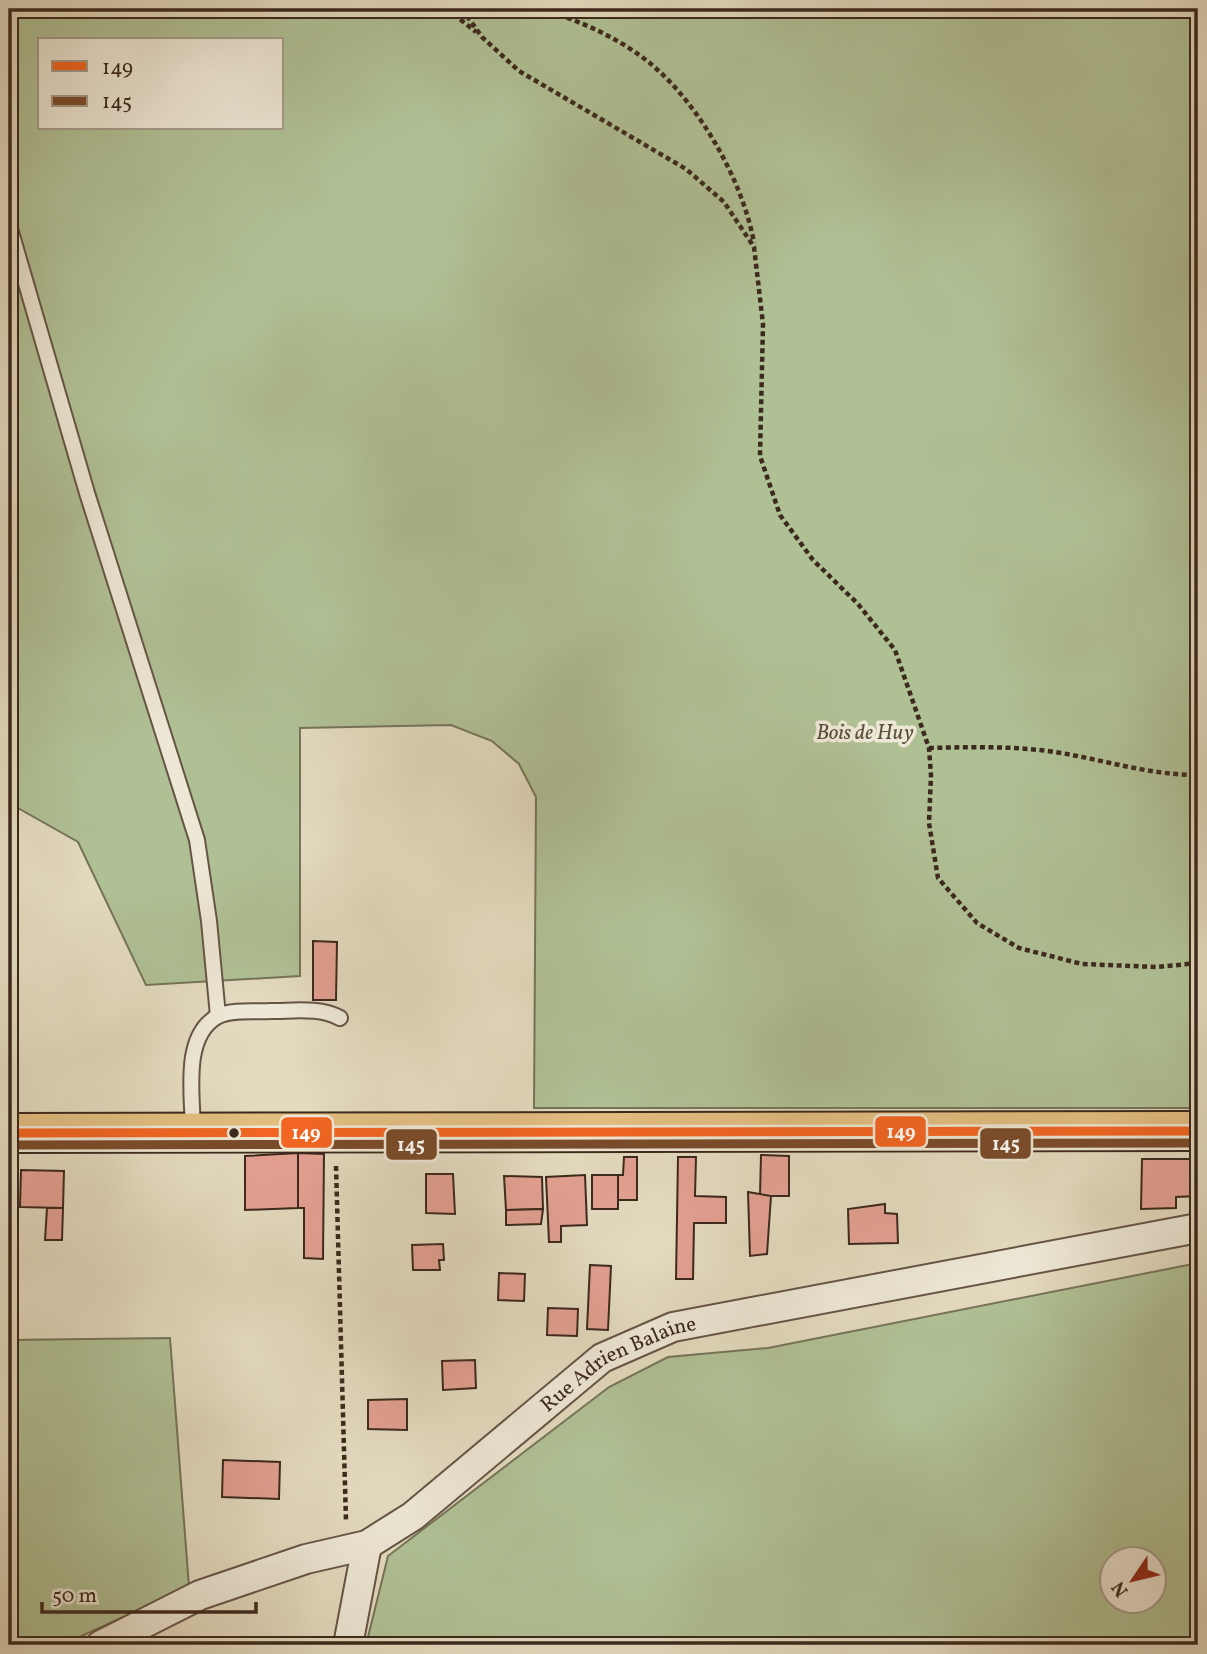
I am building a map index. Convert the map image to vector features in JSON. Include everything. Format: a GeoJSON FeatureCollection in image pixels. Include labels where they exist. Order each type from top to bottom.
{"type":"FeatureCollection","features":[{"type":"Feature","properties":{"kind":"main road"},"geometry":{"type":"LineString","coordinates":[[9,1133],[1198,1131]]}},
{"type":"Feature","properties":{"kind":"street","name":"Rue Adrien Balaine"},"geometry":{"type":"LineString","coordinates":[[101,1645],[200,1595],[306,1559],[361,1547],[413,1516],[602,1357],[673,1327],[1198,1228]]}},
{"type":"Feature","properties":{"kind":"street"},"geometry":{"type":"LineString","coordinates":[[348,1645],[361,1547]]}},
{"type":"Feature","properties":{"kind":"lane"},"geometry":{"type":"LineString","coordinates":[[9,225],[87,493],[197,840],[209,921],[218,1016]]}},
{"type":"Feature","properties":{"kind":"lane"},"geometry":{"type":"LineString","coordinates":[[193,1134],[194,1048],[201,1030],[218,1016],[241,1012],[308,1011],[329,1012],[340,1018]]}},
{"type":"Feature","properties":{"kind":"path"},"geometry":{"type":"LineString","coordinates":[[447,9],[519,71],[686,169],[724,202],[754,247]]}},
{"type":"Feature","properties":{"kind":"path"},"geometry":{"type":"LineString","coordinates":[[462,9],[482,37]]}},
{"type":"Feature","properties":{"kind":"path"},"geometry":{"type":"LineString","coordinates":[[543,9],[590,26],[636,52],[677,90],[707,132],[733,179],[748,212],[763,324],[760,456],[780,515],[813,560],[858,604],[895,650],[929,748],[929,822],[938,878],[977,923],[1019,948],[1082,964],[1157,967],[1198,963]]}},
{"type":"Feature","properties":{"kind":"path"},"geometry":{"type":"LineString","coordinates":[[929,748],[986,747],[1049,751],[1111,766],[1198,775]]}},
{"type":"Feature","properties":{"kind":"path"},"geometry":{"type":"LineString","coordinates":[[335,1134],[345,1519],[361,1547]]}},
{"type":"Feature","properties":{"kind":"green space","name":"Bois de Huy"},"geometry":{"type":"Polygon","coordinates":[[[9,9],[1198,9],[1198,1108],[534,1108],[536,797],[519,764],[492,741],[451,725],[300,728],[300,976],[146,985],[78,842],[9,803],[9,9]]]}},
{"type":"Feature","properties":{"kind":"green space"},"geometry":{"type":"Polygon","coordinates":[[[1198,1263],[1198,1645],[366,1645],[388,1556],[609,1387],[668,1357],[768,1348],[1198,1263]]]}},
{"type":"Feature","properties":{"kind":"green space"},"geometry":{"type":"Polygon","coordinates":[[[170,1338],[189,1587],[62,1645],[9,1645],[9,1340],[170,1338]]]}},
{"type":"Feature","properties":{"kind":"building"},"geometry":{"type":"Polygon","coordinates":[[[313,941],[337,942],[336,1000],[313,1000],[313,941]]]}},
{"type":"Feature","properties":{"kind":"building"},"geometry":{"type":"Polygon","coordinates":[[[298,1153],[298,1208],[245,1210],[245,1156],[298,1153]]]}},
{"type":"Feature","properties":{"kind":"building"},"geometry":{"type":"Polygon","coordinates":[[[298,1153],[324,1154],[323,1259],[304,1258],[304,1208],[298,1208],[298,1153]]]}},
{"type":"Feature","properties":{"kind":"building"},"geometry":{"type":"Polygon","coordinates":[[[761,1155],[789,1156],[789,1196],[760,1196],[761,1155]]]}},
{"type":"Feature","properties":{"kind":"building"},"geometry":{"type":"Polygon","coordinates":[[[624,1157],[637,1157],[637,1200],[618,1200],[618,1175],[623,1175],[624,1157]]]}},
{"type":"Feature","properties":{"kind":"building"},"geometry":{"type":"Polygon","coordinates":[[[678,1157],[696,1157],[695,1196],[726,1197],[726,1223],[694,1223],[693,1279],[676,1279],[678,1157]]]}},
{"type":"Feature","properties":{"kind":"building"},"geometry":{"type":"Polygon","coordinates":[[[1142,1159],[1198,1159],[1198,1196],[1176,1197],[1176,1208],[1141,1209],[1142,1159]]]}},
{"type":"Feature","properties":{"kind":"building"},"geometry":{"type":"Polygon","coordinates":[[[21,1170],[64,1171],[63,1208],[20,1207],[21,1170]]]}},
{"type":"Feature","properties":{"kind":"building"},"geometry":{"type":"Polygon","coordinates":[[[426,1174],[453,1174],[455,1214],[426,1213],[426,1174]]]}},
{"type":"Feature","properties":{"kind":"building"},"geometry":{"type":"Polygon","coordinates":[[[585,1175],[587,1225],[561,1226],[561,1242],[549,1242],[546,1177],[585,1175]]]}},
{"type":"Feature","properties":{"kind":"building"},"geometry":{"type":"Polygon","coordinates":[[[592,1175],[618,1175],[618,1209],[592,1209],[592,1175]]]}},
{"type":"Feature","properties":{"kind":"building"},"geometry":{"type":"Polygon","coordinates":[[[504,1176],[542,1177],[543,1209],[506,1210],[504,1176]]]}},
{"type":"Feature","properties":{"kind":"building"},"geometry":{"type":"Polygon","coordinates":[[[748,1192],[771,1196],[767,1254],[750,1256],[748,1192]]]}},
{"type":"Feature","properties":{"kind":"building"},"geometry":{"type":"Polygon","coordinates":[[[885,1204],[885,1213],[897,1214],[898,1243],[849,1244],[848,1209],[885,1204]]]}},
{"type":"Feature","properties":{"kind":"building"},"geometry":{"type":"Polygon","coordinates":[[[47,1208],[63,1208],[62,1240],[45,1240],[47,1208]]]}},
{"type":"Feature","properties":{"kind":"building"},"geometry":{"type":"Polygon","coordinates":[[[543,1209],[541,1224],[506,1225],[506,1210],[543,1209]]]}},
{"type":"Feature","properties":{"kind":"building"},"geometry":{"type":"Polygon","coordinates":[[[443,1244],[444,1260],[439,1260],[440,1270],[413,1270],[412,1245],[443,1244]]]}},
{"type":"Feature","properties":{"kind":"building"},"geometry":{"type":"Polygon","coordinates":[[[590,1265],[611,1266],[608,1330],[587,1329],[590,1265]]]}},
{"type":"Feature","properties":{"kind":"building"},"geometry":{"type":"Polygon","coordinates":[[[499,1273],[525,1274],[524,1301],[498,1300],[499,1273]]]}},
{"type":"Feature","properties":{"kind":"building"},"geometry":{"type":"Polygon","coordinates":[[[548,1308],[578,1309],[577,1336],[547,1335],[548,1308]]]}},
{"type":"Feature","properties":{"kind":"building"},"geometry":{"type":"Polygon","coordinates":[[[475,1360],[476,1388],[443,1390],[442,1361],[475,1360]]]}},
{"type":"Feature","properties":{"kind":"building"},"geometry":{"type":"Polygon","coordinates":[[[407,1399],[407,1430],[368,1429],[368,1400],[407,1399]]]}},
{"type":"Feature","properties":{"kind":"building"},"geometry":{"type":"Polygon","coordinates":[[[223,1460],[280,1462],[279,1499],[222,1497],[223,1460]]]}},
{"type":"Feature","properties":{"kind":"transit line","name":"149"},"geometry":{"type":"LineString","coordinates":[[9,1133],[1198,1131]]}},
{"type":"Feature","properties":{"kind":"transit line","name":"145"},"geometry":{"type":"LineString","coordinates":[[9,1145],[1198,1143]]}}]}
